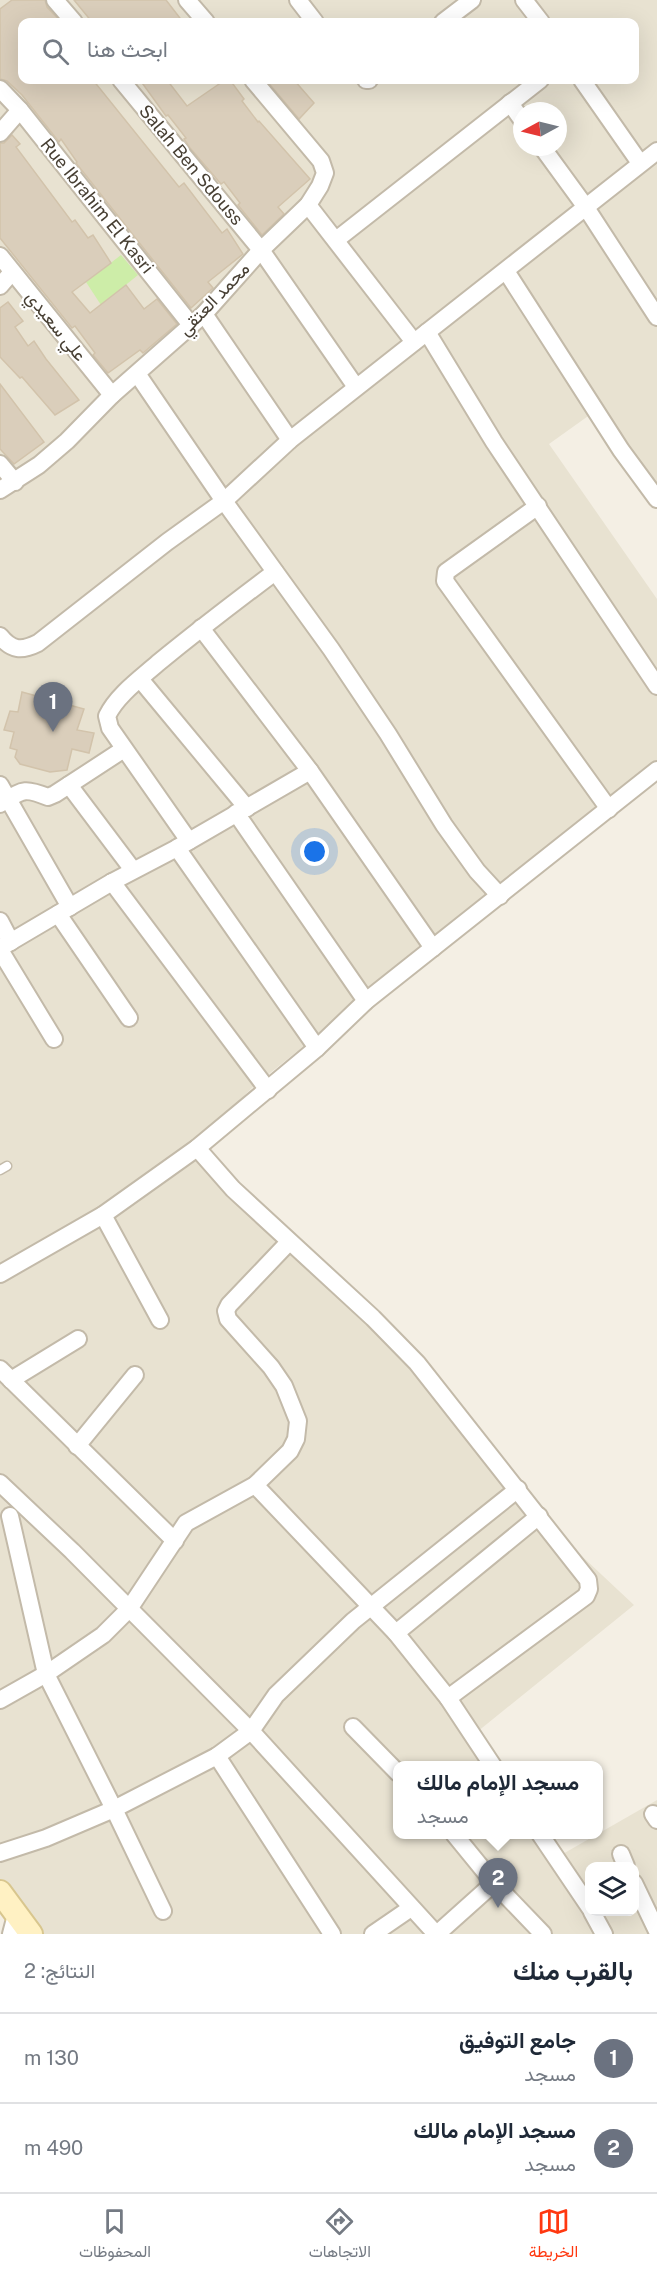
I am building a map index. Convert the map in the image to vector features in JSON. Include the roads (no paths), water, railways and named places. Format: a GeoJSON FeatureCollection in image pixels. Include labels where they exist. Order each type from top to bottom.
{"type":"FeatureCollection","features":[{"type":"Feature","properties":{"kind":"street"},"geometry":{"type":"LineString","coordinates":[[55,0],[71,18]]}},
{"type":"Feature","properties":{"kind":"street"},"geometry":{"type":"LineString","coordinates":[[187,0],[203,18]]}},
{"type":"Feature","properties":{"kind":"street"},"geometry":{"type":"LineString","coordinates":[[298,0],[312,18]]}},
{"type":"Feature","properties":{"kind":"street"},"geometry":{"type":"LineString","coordinates":[[448,18],[472,0]]}},
{"type":"Feature","properties":{"kind":"street"},"geometry":{"type":"LineString","coordinates":[[524,0],[538,18]]}},
{"type":"Feature","properties":{"kind":"street","name":"Salah Ben Sdouss"},"geometry":{"type":"LineString","coordinates":[[124,84],[261,250],[356,387]]}},
{"type":"Feature","properties":{"kind":"street","name":"محمد العتقي"},"geometry":{"type":"LineString","coordinates":[[7,486],[67,441],[112,395],[138,375],[197,320],[261,250],[308,205],[320,186],[325,173],[321,161],[256,84]]}},
{"type":"Feature","properties":{"kind":"street"},"geometry":{"type":"LineString","coordinates":[[336,240],[535,84]]}},
{"type":"Feature","properties":{"kind":"street"},"geometry":{"type":"LineString","coordinates":[[585,84],[640,164]]}},
{"type":"Feature","properties":{"kind":"street","name":"Rue Ibrahim El Kasri"},"geometry":{"type":"LineString","coordinates":[[0,89],[197,320],[290,440]]}},
{"type":"Feature","properties":{"kind":"street"},"geometry":{"type":"LineString","coordinates":[[510,103],[513,107]]}},
{"type":"Feature","properties":{"kind":"street"},"geometry":{"type":"LineString","coordinates":[[0,133],[20,110]]}},
{"type":"Feature","properties":{"kind":"street"},"geometry":{"type":"LineString","coordinates":[[0,636],[10,646],[18,649],[27,649],[38,643],[166,542],[224,501],[290,440],[657,151]]}},
{"type":"Feature","properties":{"kind":"street"},"geometry":{"type":"LineString","coordinates":[[549,156],[585,206],[657,317]]}},
{"type":"Feature","properties":{"kind":"street"},"geometry":{"type":"LineString","coordinates":[[308,205],[421,337],[538,506],[657,686]]}},
{"type":"Feature","properties":{"kind":"street","name":"علي سعيدي"},"geometry":{"type":"LineString","coordinates":[[0,256],[112,395]]}},
{"type":"Feature","properties":{"kind":"street"},"geometry":{"type":"LineString","coordinates":[[506,271],[621,450],[657,499]]}},
{"type":"Feature","properties":{"kind":"street"},"geometry":{"type":"LineString","coordinates":[[0,286],[12,272]]}},
{"type":"Feature","properties":{"kind":"street"},"geometry":{"type":"LineString","coordinates":[[138,375],[224,501],[350,677],[444,825],[477,871],[500,896]]}},
{"type":"Feature","properties":{"kind":"street"},"geometry":{"type":"LineString","coordinates":[[0,464],[7,486]]}},
{"type":"Feature","properties":{"kind":"street"},"geometry":{"type":"LineString","coordinates":[[538,506],[446,572],[445,581],[609,809]]}},
{"type":"Feature","properties":{"kind":"street"},"geometry":{"type":"LineString","coordinates":[[275,572],[201,628],[140,679],[107,716],[110,728],[183,844],[317,1048]]}},
{"type":"Feature","properties":{"kind":"street"},"geometry":{"type":"LineString","coordinates":[[201,628],[310,771],[433,948]]}},
{"type":"Feature","properties":{"kind":"street"},"geometry":{"type":"LineString","coordinates":[[140,679],[241,811],[366,1001]]}},
{"type":"Feature","properties":{"kind":"street"},"geometry":{"type":"LineString","coordinates":[[124,749],[52,796],[28,790],[3,795],[64,910],[129,1018]]}},
{"type":"Feature","properties":{"kind":"street"},"geometry":{"type":"LineString","coordinates":[[0,1274],[103,1215],[197,1148],[317,1048],[366,1001],[657,770]]}},
{"type":"Feature","properties":{"kind":"street"},"geometry":{"type":"LineString","coordinates":[[4,946],[112,882],[310,771]]}},
{"type":"Feature","properties":{"kind":"street"},"geometry":{"type":"LineString","coordinates":[[69,785],[133,870]]}},
{"type":"Feature","properties":{"kind":"street"},"geometry":{"type":"LineString","coordinates":[[112,882],[268,1090]]}},
{"type":"Feature","properties":{"kind":"street"},"geometry":{"type":"LineString","coordinates":[[0,921],[4,946],[54,1039]]}},
{"type":"Feature","properties":{"kind":"street"},"geometry":{"type":"LineString","coordinates":[[197,1148],[233,1189],[373,1318],[417,1363],[588,1580],[589,1589],[586,1596],[448,1698]]}},
{"type":"Feature","properties":{"kind":"street"},"geometry":{"type":"LineString","coordinates":[[103,1215],[160,1320]]}},
{"type":"Feature","properties":{"kind":"street"},"geometry":{"type":"LineString","coordinates":[[0,1700],[46,1674],[103,1635],[129,1609],[186,1523],[255,1485],[290,1451],[296,1439],[298,1421],[284,1386],[272,1367],[228,1319],[226,1311],[228,1305],[289,1242]]}},
{"type":"Feature","properties":{"kind":"street"},"geometry":{"type":"LineString","coordinates":[[78,1339],[5,1374],[175,1541]]}},
{"type":"Feature","properties":{"kind":"street"},"geometry":{"type":"LineString","coordinates":[[77,1446],[135,1375]]}},
{"type":"Feature","properties":{"kind":"street"},"geometry":{"type":"LineString","coordinates":[[0,1483],[30,1510],[251,1731],[436,1934],[494,1883]]}},
{"type":"Feature","properties":{"kind":"street"},"geometry":{"type":"LineString","coordinates":[[255,1485],[396,1633],[448,1698],[490,1761]]}},
{"type":"Feature","properties":{"kind":"street"},"geometry":{"type":"LineString","coordinates":[[0,1853],[46,1838],[114,1809],[217,1756],[251,1731],[276,1695],[370,1606],[518,1490]]}},
{"type":"Feature","properties":{"kind":"street"},"geometry":{"type":"LineString","coordinates":[[30,1510],[5,1517],[46,1674],[163,1911]]}},
{"type":"Feature","properties":{"kind":"street"},"geometry":{"type":"LineString","coordinates":[[396,1633],[539,1516]]}},
{"type":"Feature","properties":{"kind":"street"},"geometry":{"type":"LineString","coordinates":[[353,1727],[393,1768]]}},
{"type":"Feature","properties":{"kind":"street"},"geometry":{"type":"LineString","coordinates":[[217,1756],[332,1934]]}},
{"type":"Feature","properties":{"kind":"street"},"geometry":{"type":"LineString","coordinates":[[458,1839],[494,1883],[543,1934]]}},
{"type":"Feature","properties":{"kind":"street"},"geometry":{"type":"LineString","coordinates":[[543,1839],[585,1901]]}},
{"type":"Feature","properties":{"kind":"street"},"geometry":{"type":"LineString","coordinates":[[0,1892],[13,1924],[31,1934]]}},
{"type":"Feature","properties":{"kind":"street"},"geometry":{"type":"LineString","coordinates":[[639,1893],[657,1931]]}},
{"type":"Feature","properties":{"kind":"street"},"geometry":{"type":"LineString","coordinates":[[373,1934],[411,1908]]}},
{"type":"Feature","properties":{"kind":"street"},"geometry":{"type":"LineString","coordinates":[[594,1916],[604,1934]]}},
{"type":"Feature","properties":{"kind":"place","name":"جامع التوفيق"},"geometry":{"type":"Point","coordinates":[53,732]}},
{"type":"Feature","properties":{"kind":"place","name":"مسجد الإمام مالك"},"geometry":{"type":"Point","coordinates":[498,1908]}}]}
